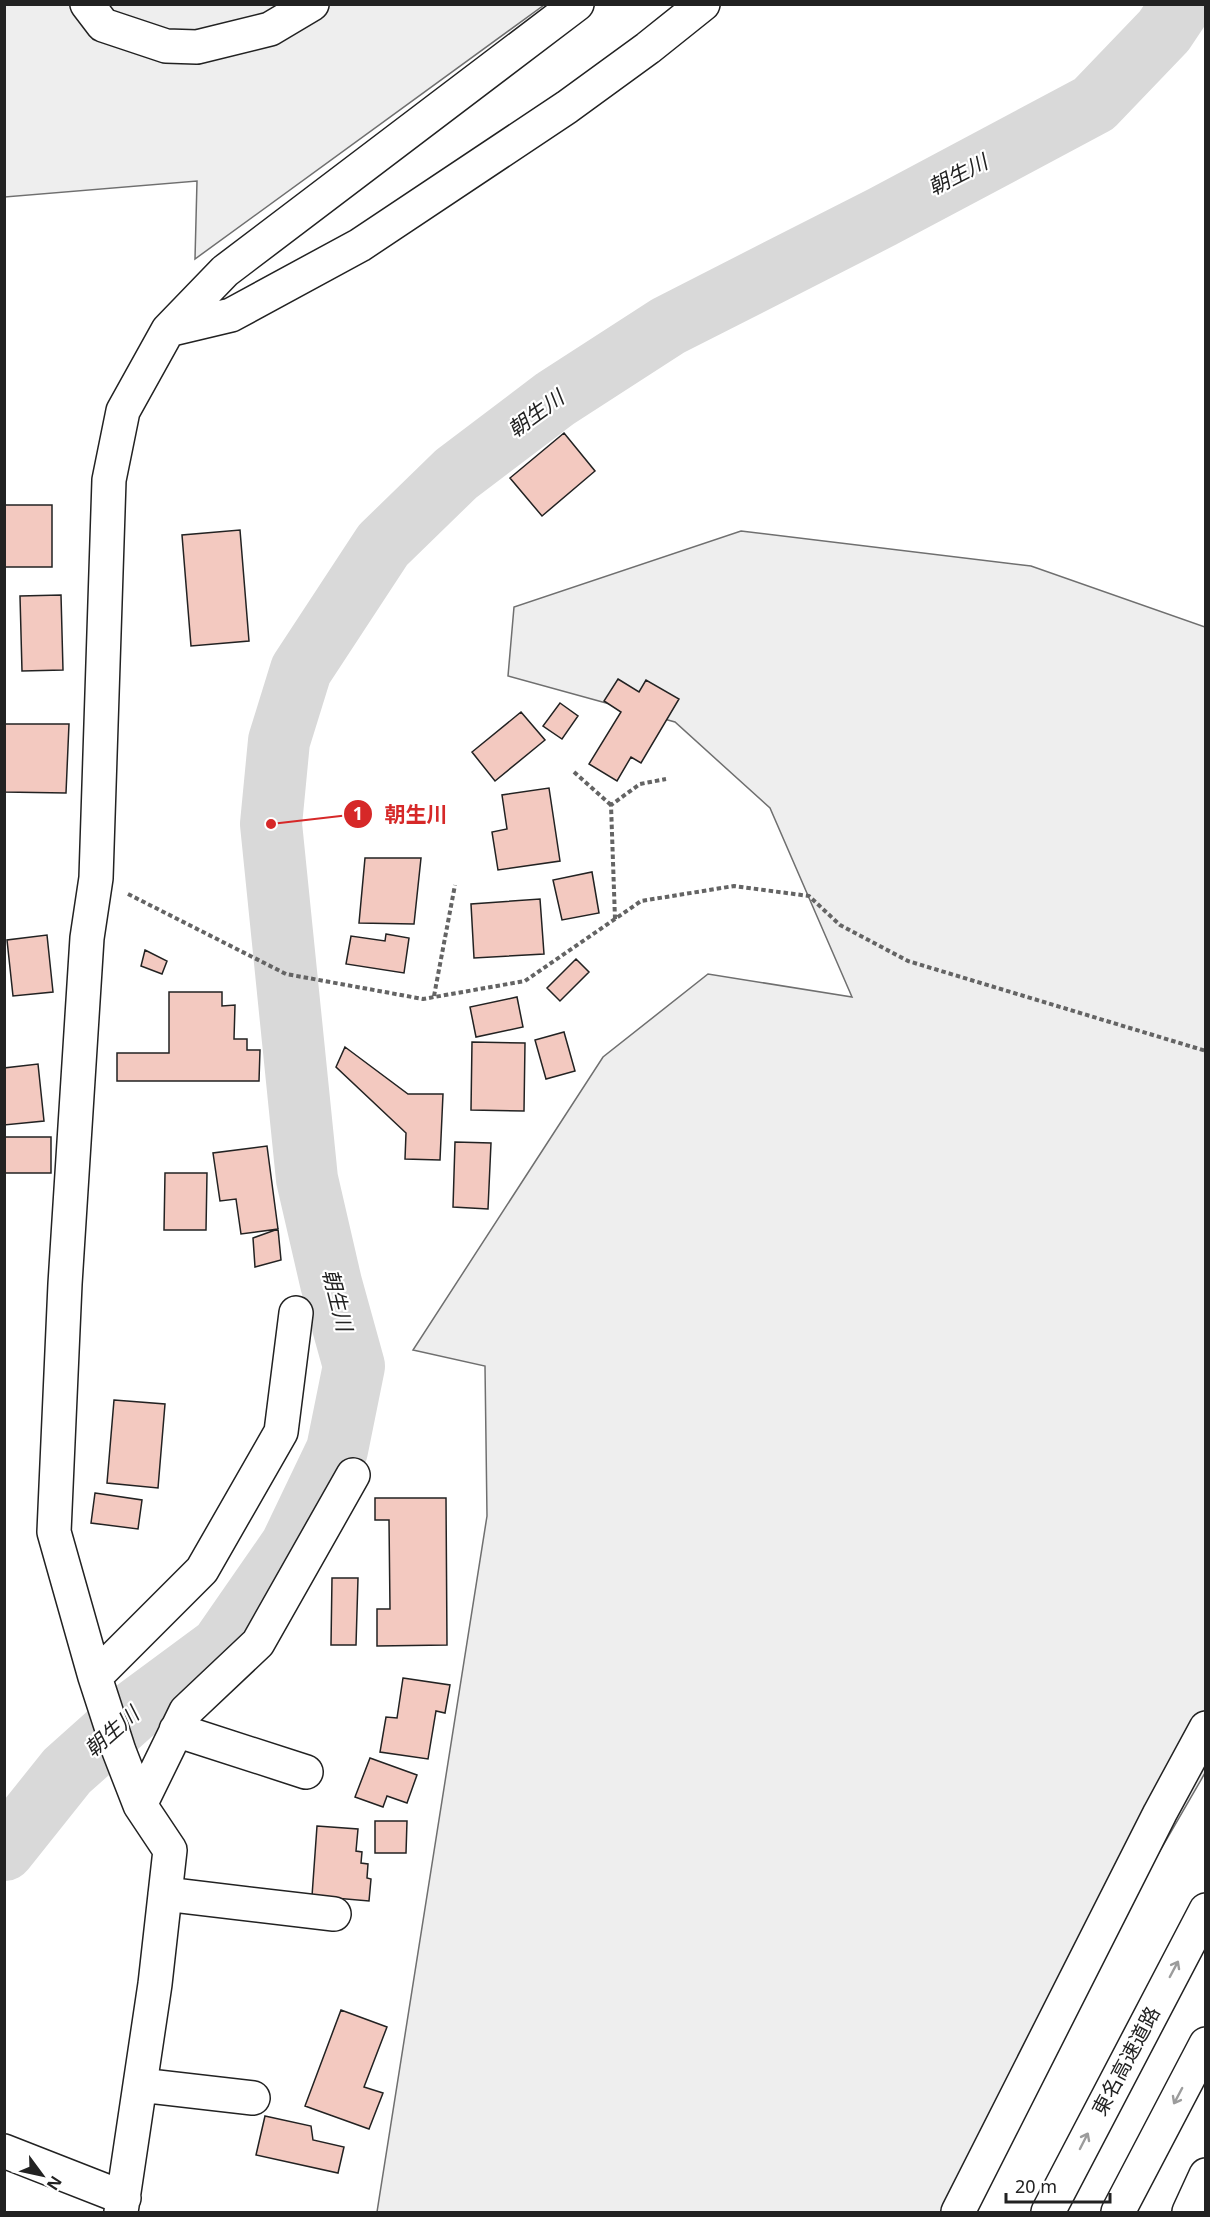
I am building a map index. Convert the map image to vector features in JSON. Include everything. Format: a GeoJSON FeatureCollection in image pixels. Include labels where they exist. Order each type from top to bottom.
{"type":"FeatureCollection","features":[{"type":"Feature","properties":{"kind":"main road"},"geometry":{"type":"LineString","coordinates":[[87,4],[103,25],[166,46],[197,46],[270,28],[312,4]]}},
{"type":"Feature","properties":{"kind":"main road"},"geometry":{"type":"LineString","coordinates":[[4,2151],[122,2205],[155,1984],[170,1850],[140,1805],[119,1750],[95,1677],[54,1532],[65,1284],[83,997],[87,938],[96,878],[109,480],[123,411],[168,330],[225,271],[576,4]]}},
{"type":"Feature","properties":{"kind":"main road"},"geometry":{"type":"LineString","coordinates":[[168,330],[231,315],[360,245],[567,107],[648,48],[703,4]]}},
{"type":"Feature","properties":{"kind":"main road"},"geometry":{"type":"LineString","coordinates":[[95,1677],[202,1570],[281,1432],[296,1313]]}},
{"type":"Feature","properties":{"kind":"main road"},"geometry":{"type":"LineString","coordinates":[[140,1805],[186,1711],[258,1642],[353,1475]]}},
{"type":"Feature","properties":{"kind":"main road"},"geometry":{"type":"LineString","coordinates":[[958,2212],[1149,1834],[1206,1728]]}},
{"type":"Feature","properties":{"kind":"main road"},"geometry":{"type":"LineString","coordinates":[[176,1730],[306,1772]]}},
{"type":"Feature","properties":{"kind":"main road"},"geometry":{"type":"LineString","coordinates":[[165,1894],[334,1914]]}},
{"type":"Feature","properties":{"kind":"main road","name":"東名高速道路"},"geometry":{"type":"LineString","coordinates":[[1048,2212],[1206,1910]]}},
{"type":"Feature","properties":{"kind":"main road"},"geometry":{"type":"LineString","coordinates":[[1118,2212],[1206,2044]]}},
{"type":"Feature","properties":{"kind":"main road"},"geometry":{"type":"LineString","coordinates":[[140,2085],[252,2098]]}},
{"type":"Feature","properties":{"kind":"main road"},"geometry":{"type":"LineString","coordinates":[[1189,2212],[1206,2175]]}},
{"type":"Feature","properties":{"kind":"path"},"geometry":{"type":"LineString","coordinates":[[574,772],[611,805],[615,919]]}},
{"type":"Feature","properties":{"kind":"path"},"geometry":{"type":"LineString","coordinates":[[611,805],[640,784],[666,779]]}},
{"type":"Feature","properties":{"kind":"path"},"geometry":{"type":"LineString","coordinates":[[96,878],[286,974],[423,999],[525,981],[641,901],[734,886],[809,896],[840,925],[908,961],[1206,1052]]}},
{"type":"Feature","properties":{"kind":"path"},"geometry":{"type":"LineString","coordinates":[[434,996],[455,885]]}},
{"type":"Feature","properties":{"kind":"shaded area"},"geometry":{"type":"Polygon","coordinates":[[[5,5],[544,5],[195,259],[197,181],[5,197],[5,5]]]}},
{"type":"Feature","properties":{"kind":"shaded area"},"geometry":{"type":"Polygon","coordinates":[[[741,531],[1031,566],[1205,627],[1205,1773],[951,2212],[377,2212],[487,1516],[485,1366],[413,1350],[603,1057],[708,974],[852,997],[770,808],[675,722],[508,676],[514,607],[741,531]]]}},
{"type":"Feature","properties":{"kind":"building"},"geometry":{"type":"Polygon","coordinates":[[[564,433],[595,471],[542,516],[510,478],[564,433]]]}},
{"type":"Feature","properties":{"kind":"building"},"geometry":{"type":"Polygon","coordinates":[[[4,505],[52,505],[52,567],[4,567],[4,505]]]}},
{"type":"Feature","properties":{"kind":"building"},"geometry":{"type":"Polygon","coordinates":[[[240,530],[249,641],[191,646],[182,535],[240,530]]]}},
{"type":"Feature","properties":{"kind":"building"},"geometry":{"type":"Polygon","coordinates":[[[61,595],[63,670],[22,671],[20,596],[61,595]]]}},
{"type":"Feature","properties":{"kind":"building"},"geometry":{"type":"Polygon","coordinates":[[[618,679],[639,692],[646,680],[679,699],[641,763],[631,757],[617,781],[589,764],[621,712],[604,701],[618,679]]]}},
{"type":"Feature","properties":{"kind":"building"},"geometry":{"type":"Polygon","coordinates":[[[560,703],[578,716],[562,739],[543,726],[560,703]]]}},
{"type":"Feature","properties":{"kind":"building"},"geometry":{"type":"Polygon","coordinates":[[[521,712],[545,740],[495,781],[472,752],[521,712]]]}},
{"type":"Feature","properties":{"kind":"building"},"geometry":{"type":"Polygon","coordinates":[[[4,724],[69,724],[66,793],[4,792],[4,724]]]}},
{"type":"Feature","properties":{"kind":"building"},"geometry":{"type":"Polygon","coordinates":[[[549,788],[560,861],[498,870],[492,832],[507,829],[502,795],[549,788]]]}},
{"type":"Feature","properties":{"kind":"building"},"geometry":{"type":"Polygon","coordinates":[[[365,858],[421,858],[414,924],[359,923],[365,858]]]}},
{"type":"Feature","properties":{"kind":"building"},"geometry":{"type":"Polygon","coordinates":[[[592,872],[599,913],[562,920],[553,880],[592,872]]]}},
{"type":"Feature","properties":{"kind":"building"},"geometry":{"type":"Polygon","coordinates":[[[540,899],[544,954],[474,958],[471,904],[540,899]]]}},
{"type":"Feature","properties":{"kind":"building"},"geometry":{"type":"Polygon","coordinates":[[[386,934],[409,938],[404,973],[346,964],[351,936],[385,941],[386,934]]]}},
{"type":"Feature","properties":{"kind":"building"},"geometry":{"type":"Polygon","coordinates":[[[47,935],[53,992],[13,996],[7,940],[47,935]]]}},
{"type":"Feature","properties":{"kind":"building"},"geometry":{"type":"Polygon","coordinates":[[[145,950],[167,961],[162,974],[141,966],[145,950]]]}},
{"type":"Feature","properties":{"kind":"building"},"geometry":{"type":"Polygon","coordinates":[[[576,959],[589,972],[560,1001],[547,988],[576,959]]]}},
{"type":"Feature","properties":{"kind":"building"},"geometry":{"type":"Polygon","coordinates":[[[169,992],[222,992],[222,1006],[235,1005],[234,1039],[247,1039],[247,1050],[260,1050],[259,1081],[117,1081],[117,1053],[169,1053],[169,992]]]}},
{"type":"Feature","properties":{"kind":"building"},"geometry":{"type":"Polygon","coordinates":[[[517,997],[523,1027],[476,1037],[470,1007],[517,997]]]}},
{"type":"Feature","properties":{"kind":"building"},"geometry":{"type":"Polygon","coordinates":[[[564,1032],[575,1071],[546,1079],[535,1040],[564,1032]]]}},
{"type":"Feature","properties":{"kind":"building"},"geometry":{"type":"Polygon","coordinates":[[[472,1042],[525,1043],[524,1111],[471,1110],[472,1042]]]}},
{"type":"Feature","properties":{"kind":"building"},"geometry":{"type":"Polygon","coordinates":[[[345,1047],[408,1094],[443,1094],[440,1160],[405,1159],[406,1133],[336,1067],[345,1047]]]}},
{"type":"Feature","properties":{"kind":"building"},"geometry":{"type":"Polygon","coordinates":[[[38,1064],[44,1121],[4,1125],[4,1068],[38,1064]]]}},
{"type":"Feature","properties":{"kind":"building"},"geometry":{"type":"Polygon","coordinates":[[[4,1137],[51,1137],[51,1173],[4,1173],[4,1137]]]}},
{"type":"Feature","properties":{"kind":"building"},"geometry":{"type":"Polygon","coordinates":[[[455,1142],[491,1143],[488,1209],[453,1207],[455,1142]]]}},
{"type":"Feature","properties":{"kind":"building"},"geometry":{"type":"Polygon","coordinates":[[[267,1146],[278,1229],[241,1234],[236,1199],[220,1201],[213,1153],[267,1146]]]}},
{"type":"Feature","properties":{"kind":"building"},"geometry":{"type":"Polygon","coordinates":[[[165,1173],[207,1173],[206,1230],[164,1230],[165,1173]]]}},
{"type":"Feature","properties":{"kind":"building"},"geometry":{"type":"Polygon","coordinates":[[[278,1229],[281,1260],[255,1267],[253,1238],[278,1229]]]}},
{"type":"Feature","properties":{"kind":"building"},"geometry":{"type":"Polygon","coordinates":[[[114,1400],[165,1404],[158,1488],[107,1483],[114,1400]]]}},
{"type":"Feature","properties":{"kind":"building"},"geometry":{"type":"Polygon","coordinates":[[[95,1493],[142,1500],[138,1529],[91,1523],[95,1493]]]}},
{"type":"Feature","properties":{"kind":"building"},"geometry":{"type":"Polygon","coordinates":[[[375,1498],[446,1498],[447,1645],[377,1646],[377,1609],[390,1609],[389,1520],[375,1520],[375,1498]]]}},
{"type":"Feature","properties":{"kind":"building"},"geometry":{"type":"Polygon","coordinates":[[[332,1578],[358,1578],[356,1645],[331,1645],[332,1578]]]}},
{"type":"Feature","properties":{"kind":"building"},"geometry":{"type":"Polygon","coordinates":[[[403,1678],[450,1685],[445,1713],[436,1711],[428,1759],[380,1752],[386,1717],[397,1718],[403,1678]]]}},
{"type":"Feature","properties":{"kind":"building"},"geometry":{"type":"Polygon","coordinates":[[[370,1758],[417,1775],[407,1803],[387,1796],[383,1807],[355,1797],[370,1758]]]}},
{"type":"Feature","properties":{"kind":"building"},"geometry":{"type":"Polygon","coordinates":[[[375,1821],[407,1821],[406,1853],[375,1853],[375,1821]]]}},
{"type":"Feature","properties":{"kind":"building"},"geometry":{"type":"Polygon","coordinates":[[[317,1826],[358,1829],[356,1851],[362,1852],[361,1863],[368,1864],[367,1878],[371,1879],[369,1901],[312,1896],[317,1826]]]}},
{"type":"Feature","properties":{"kind":"building"},"geometry":{"type":"Polygon","coordinates":[[[341,2010],[387,2027],[364,2087],[383,2093],[369,2129],[305,2106],[341,2010]]]}},
{"type":"Feature","properties":{"kind":"building"},"geometry":{"type":"Polygon","coordinates":[[[265,2116],[311,2126],[313,2140],[344,2147],[338,2173],[256,2155],[265,2116]]]}},
{"type":"Feature","properties":{"kind":"waterway","name":"朝生川"},"geometry":{"type":"LineString","coordinates":[[4,1850],[67,1771],[133,1712],[221,1647],[291,1546],[337,1450],[354,1366],[331,1283],[307,1179],[271,824],[279,741],[301,670],[383,545],[456,474],[555,399],[668,326],[882,217],[1094,104],[1164,31],[1182,4]]}},
{"type":"Feature","properties":{"kind":"place","name":"朝生川"},"geometry":{"type":"Point","coordinates":[271,824]}}]}
